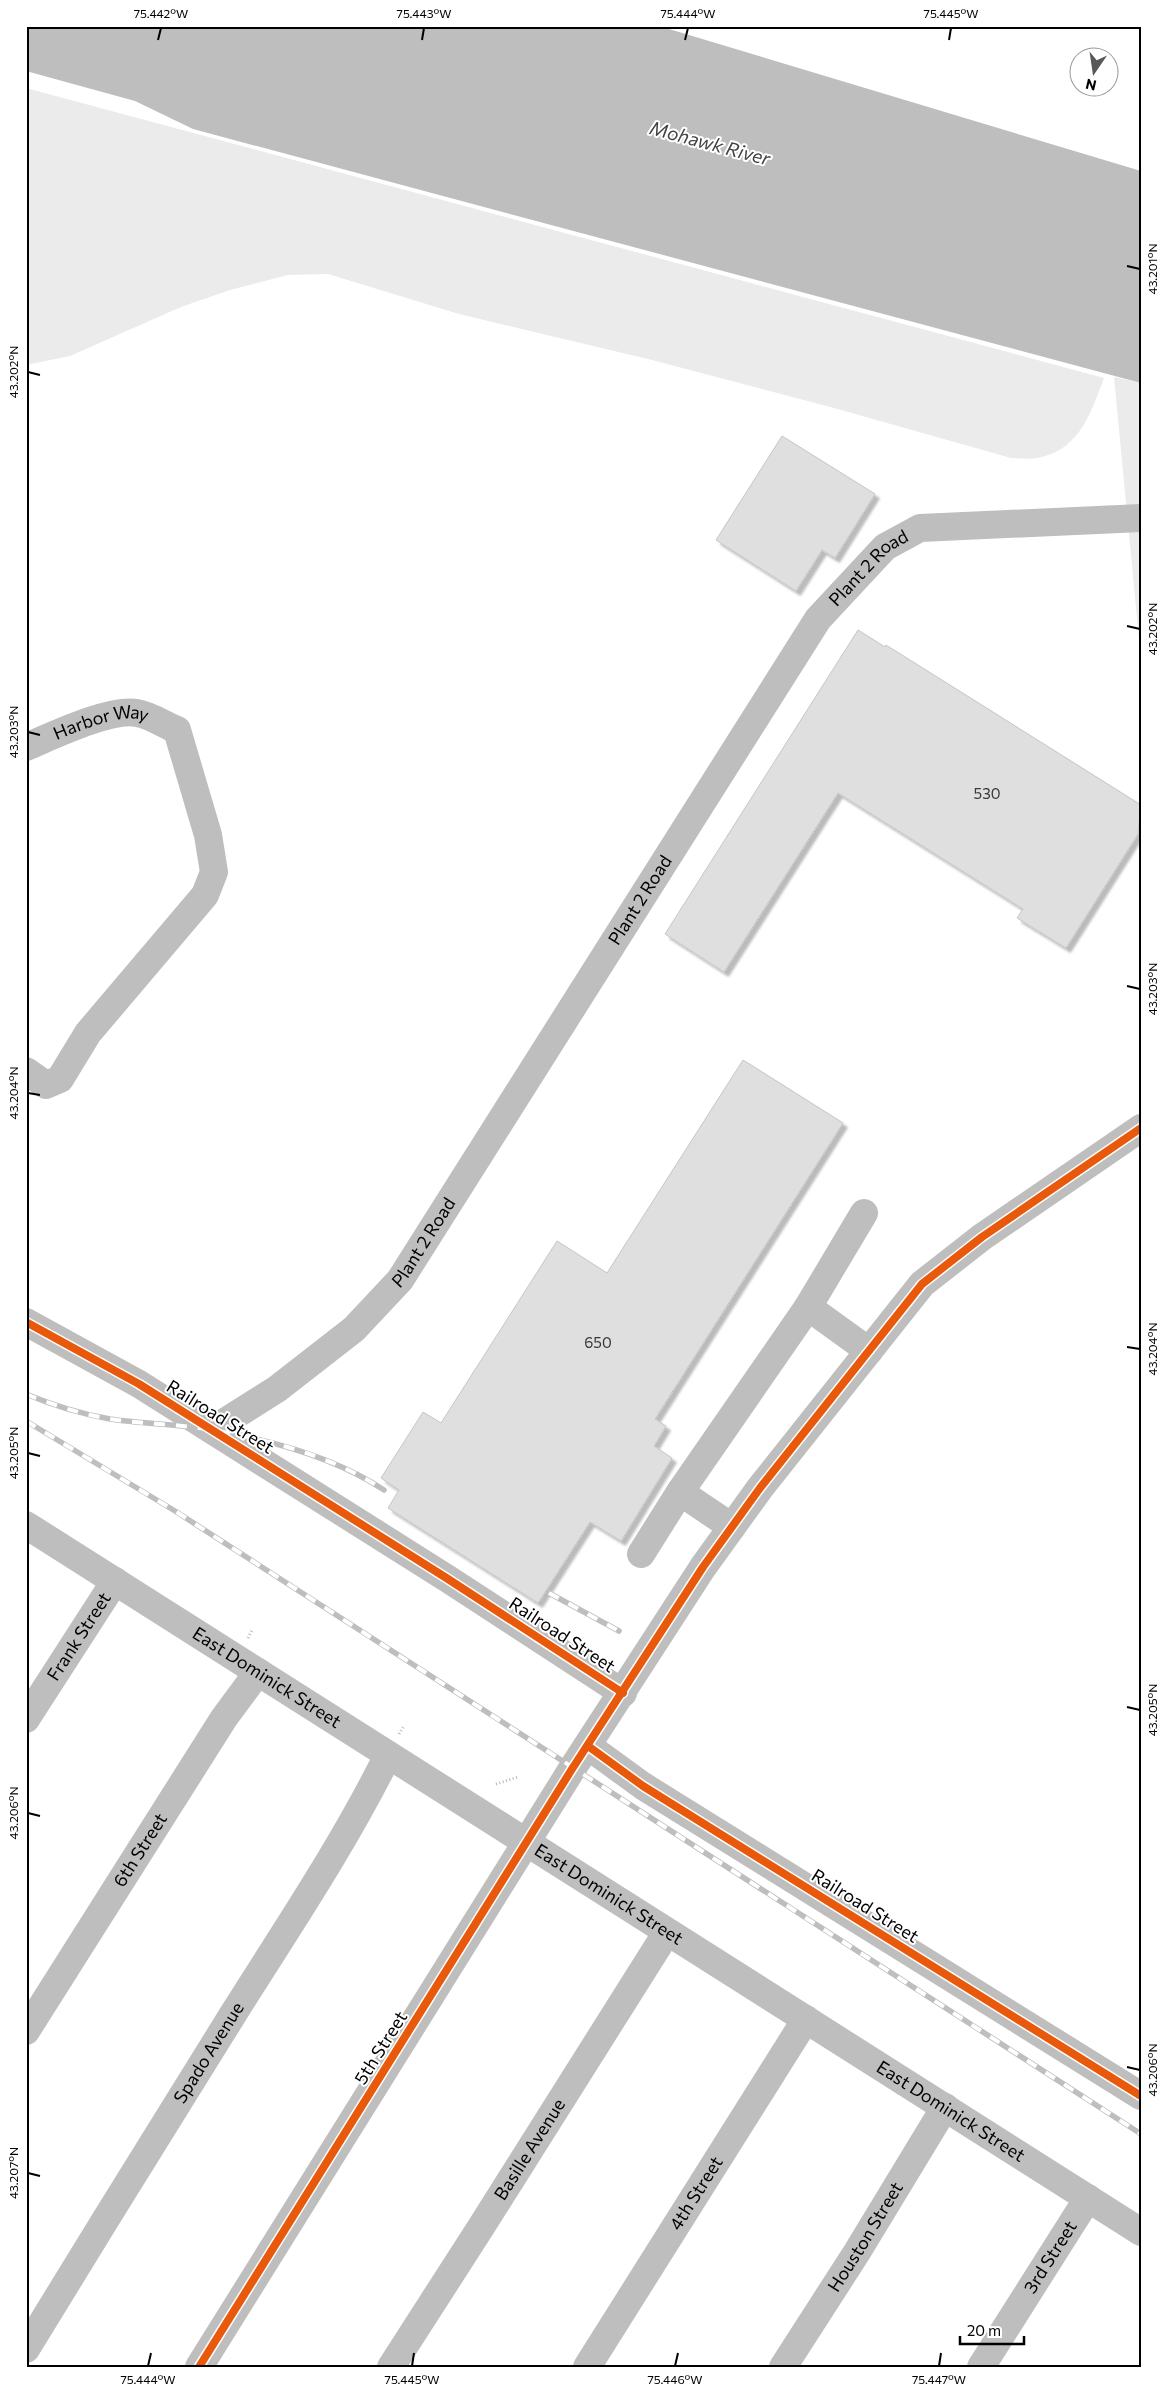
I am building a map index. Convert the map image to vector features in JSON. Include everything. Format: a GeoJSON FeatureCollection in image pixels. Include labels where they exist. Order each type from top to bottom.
{"type":"FeatureCollection","features":[{"type":"Feature","properties":{"kind":"street","name":"Plant 2 Road"},"geometry":{"type":"LineString","coordinates":[[212,1430],[277,1389],[354,1329],[400,1280],[818,619],[885,547],[920,528],[1141,518]]}},
{"type":"Feature","properties":{"kind":"street","name":"Harbor Way"},"geometry":{"type":"LineString","coordinates":[[26,747],[89,722],[120,714],[137,713],[177,730],[208,835],[214,872],[205,895],[88,1033],[60,1079],[46,1085],[26,1071]]}},
{"type":"Feature","properties":{"kind":"street"},"geometry":{"type":"LineString","coordinates":[[623,1693],[703,1567],[760,1488],[922,1284],[982,1237],[1141,1128]]}},
{"type":"Feature","properties":{"kind":"street"},"geometry":{"type":"LineString","coordinates":[[641,1554],[680,1492],[808,1308],[864,1213]]}},
{"type":"Feature","properties":{"kind":"street"},"geometry":{"type":"LineString","coordinates":[[808,1308],[869,1351]]}},
{"type":"Feature","properties":{"kind":"street","name":"Railroad Street"},"geometry":{"type":"LineString","coordinates":[[26,1322],[139,1384],[448,1579],[623,1693],[588,1746],[644,1786],[1141,2096]]}},
{"type":"Feature","properties":{"kind":"street"},"geometry":{"type":"LineString","coordinates":[[680,1492],[732,1527]]}},
{"type":"Feature","properties":{"kind":"street","name":"East Dominick Street"},"geometry":{"type":"LineString","coordinates":[[26,1525],[1141,2232]]}},
{"type":"Feature","properties":{"kind":"street","name":"Frank Street"},"geometry":{"type":"LineString","coordinates":[[26,1719],[115,1581]]}},
{"type":"Feature","properties":{"kind":"street","name":"6th Street"},"geometry":{"type":"LineString","coordinates":[[26,2030],[224,1718],[258,1672]]}},
{"type":"Feature","properties":{"kind":"street","name":"5th Street"},"geometry":{"type":"LineString","coordinates":[[199,2367],[588,1746]]}},
{"type":"Feature","properties":{"kind":"street","name":"Spado Avenue"},"geometry":{"type":"LineString","coordinates":[[26,2349],[319,1878],[371,1790],[388,1755]]}},
{"type":"Feature","properties":{"kind":"street","name":"Basille Avenue"},"geometry":{"type":"LineString","coordinates":[[390,2367],[482,2227],[668,1932]]}},
{"type":"Feature","properties":{"kind":"street","name":"4th Street"},"geometry":{"type":"LineString","coordinates":[[586,2367],[806,2019]]}},
{"type":"Feature","properties":{"kind":"street","name":"Houston Street"},"geometry":{"type":"LineString","coordinates":[[783,2367],[857,2252],[945,2107]]}},
{"type":"Feature","properties":{"kind":"street","name":"3rd Street"},"geometry":{"type":"LineString","coordinates":[[981,2367],[1088,2198]]}},
{"type":"Feature","properties":{"kind":"path"},"geometry":{"type":"LineString","coordinates":[[496,1784],[518,1776]]}},
{"type":"Feature","properties":{"kind":"shaded area"},"geometry":{"type":"Polygon","coordinates":[[[26,88],[1104,378],[1083,426],[1066,445],[1055,452],[1038,458],[1011,458],[834,408],[652,360],[459,314],[328,274],[288,275],[230,290],[181,307],[70,356],[26,365],[26,88]]]}},
{"type":"Feature","properties":{"kind":"shaded area"},"geometry":{"type":"Polygon","coordinates":[[[1114,377],[1141,383],[1141,660],[1114,377]]]}},
{"type":"Feature","properties":{"kind":"water","name":"Mohawk River"},"geometry":{"type":"Polygon","coordinates":[[[26,26],[659,26],[1141,171],[1141,383],[193,129],[135,101],[26,71],[26,26]]]}},
{"type":"Feature","properties":{"kind":"building"},"geometry":{"type":"Polygon","coordinates":[[[782,436],[875,494],[835,558],[822,550],[796,591],[716,540],[782,436]]]}},
{"type":"Feature","properties":{"kind":"building"},"geometry":{"type":"Polygon","coordinates":[[[858,630],[885,647],[886,645],[1141,805],[1138,834],[1066,948],[1017,918],[1023,909],[838,793],[724,972],[665,934],[858,630]]]}},
{"type":"Feature","properties":{"kind":"building"},"geometry":{"type":"Polygon","coordinates":[[[743,1060],[843,1123],[655,1419],[666,1426],[654,1446],[672,1458],[621,1541],[590,1522],[538,1603],[388,1508],[399,1490],[381,1478],[423,1412],[441,1423],[557,1241],[607,1273],[743,1060]]]}},
{"type":"Feature","properties":{"kind":"railway"},"geometry":{"type":"LineString","coordinates":[[26,1394],[67,1409],[99,1417],[200,1428],[257,1439],[323,1459],[365,1478],[384,1490]]}},
{"type":"Feature","properties":{"kind":"railway"},"geometry":{"type":"LineString","coordinates":[[26,1421],[175,1511],[1141,2134]]}},
{"type":"Feature","properties":{"kind":"railway"},"geometry":{"type":"LineString","coordinates":[[549,1593],[619,1631]]}},
{"type":"Feature","properties":{"kind":"cycle path"},"geometry":{"type":"LineString","coordinates":[[199,2367],[572,1769],[703,1567],[760,1488],[922,1284],[982,1237],[1141,1128]]}},
{"type":"Feature","properties":{"kind":"cycle path"},"geometry":{"type":"LineString","coordinates":[[26,1322],[139,1384],[448,1579],[623,1693]]}},
{"type":"Feature","properties":{"kind":"cycle path"},"geometry":{"type":"LineString","coordinates":[[588,1746],[643,1786],[1141,2096]]}}]}
